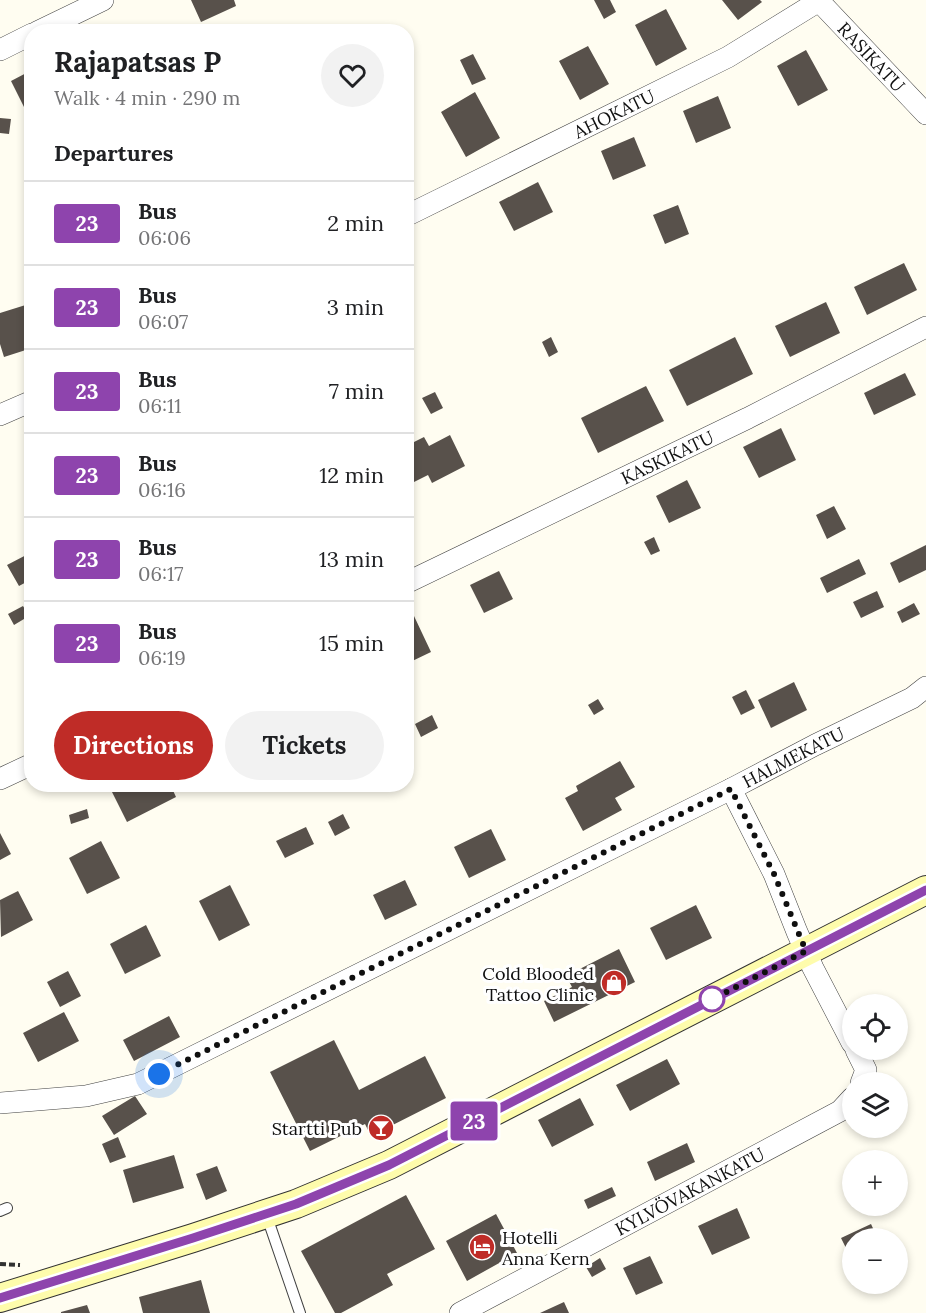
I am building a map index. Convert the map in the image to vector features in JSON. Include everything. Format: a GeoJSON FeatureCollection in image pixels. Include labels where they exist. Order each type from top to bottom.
{"type":"FeatureCollection","features":[{"type":"Feature","properties":{"kind":"street"},"geometry":{"type":"LineString","coordinates":[[54,24],[103,0]]}},
{"type":"Feature","properties":{"kind":"street","name":"RASIKATU"},"geometry":{"type":"LineString","coordinates":[[819,1],[926,114]]}},
{"type":"Feature","properties":{"kind":"street","name":"AHOKATU"},"geometry":{"type":"LineString","coordinates":[[414,212],[728,57],[819,1]]}},
{"type":"Feature","properties":{"kind":"street"},"geometry":{"type":"LineString","coordinates":[[0,50],[24,38]]}},
{"type":"Feature","properties":{"kind":"street","name":"KASKIKATU"},"geometry":{"type":"LineString","coordinates":[[414,579],[737,423],[926,327]]}},
{"type":"Feature","properties":{"kind":"street"},"geometry":{"type":"LineString","coordinates":[[0,416],[24,404]]}},
{"type":"Feature","properties":{"kind":"street","name":"HALMEKATU"},"geometry":{"type":"LineString","coordinates":[[0,1103],[86,1096],[138,1084],[912,698],[926,687]]}},
{"type":"Feature","properties":{"kind":"street"},"geometry":{"type":"LineString","coordinates":[[0,779],[24,768]]}},
{"type":"Feature","properties":{"kind":"street"},"geometry":{"type":"LineString","coordinates":[[731,789],[774,874],[806,951],[842,1023]]}},
{"type":"Feature","properties":{"kind":"street"},"geometry":{"type":"LineString","coordinates":[[0,1298],[296,1204],[389,1165],[926,890]]}},
{"type":"Feature","properties":{"kind":"street","name":"KYLVÖVAKANKATU"},"geometry":{"type":"LineString","coordinates":[[460,1313],[842,1109]]}},
{"type":"Feature","properties":{"kind":"lane"},"geometry":{"type":"LineString","coordinates":[[266,1214],[300,1313]]}},
{"type":"Feature","properties":{"kind":"path"},"geometry":{"type":"LineString","coordinates":[[0,1264],[26,1265]]}},
{"type":"Feature","properties":{"kind":"building"},"geometry":{"type":"Polygon","coordinates":[[[191,0],[234,0],[236,6],[201,22],[191,0]]]}},
{"type":"Feature","properties":{"kind":"building"},"geometry":{"type":"Polygon","coordinates":[[[594,0],[610,0],[616,12],[604,19],[594,0]]]}},
{"type":"Feature","properties":{"kind":"building"},"geometry":{"type":"Polygon","coordinates":[[[722,0],[760,0],[762,2],[738,20],[722,0]]]}},
{"type":"Feature","properties":{"kind":"building"},"geometry":{"type":"Polygon","coordinates":[[[666,9],[687,49],[656,66],[635,25],[666,9]]]}},
{"type":"Feature","properties":{"kind":"building"},"geometry":{"type":"Polygon","coordinates":[[[588,46],[609,84],[580,100],[559,61],[588,46]]]}},
{"type":"Feature","properties":{"kind":"building"},"geometry":{"type":"Polygon","coordinates":[[[806,50],[828,90],[798,106],[777,66],[806,50]]]}},
{"type":"Feature","properties":{"kind":"building"},"geometry":{"type":"Polygon","coordinates":[[[473,54],[486,79],[472,85],[460,60],[473,54]]]}},
{"type":"Feature","properties":{"kind":"building"},"geometry":{"type":"Polygon","coordinates":[[[24,74],[24,107],[11,81],[24,74]]]}},
{"type":"Feature","properties":{"kind":"building"},"geometry":{"type":"Polygon","coordinates":[[[475,92],[500,138],[466,157],[441,112],[475,92]]]}},
{"type":"Feature","properties":{"kind":"building"},"geometry":{"type":"Polygon","coordinates":[[[718,96],[731,128],[696,143],[683,111],[718,96]]]}},
{"type":"Feature","properties":{"kind":"building"},"geometry":{"type":"Polygon","coordinates":[[[0,118],[11,119],[9,134],[0,133],[0,118]]]}},
{"type":"Feature","properties":{"kind":"building"},"geometry":{"type":"Polygon","coordinates":[[[634,137],[646,166],[613,180],[601,151],[634,137]]]}},
{"type":"Feature","properties":{"kind":"building"},"geometry":{"type":"Polygon","coordinates":[[[538,182],[553,212],[514,231],[499,202],[538,182]]]}},
{"type":"Feature","properties":{"kind":"building"},"geometry":{"type":"Polygon","coordinates":[[[678,205],[689,234],[665,244],[653,215],[678,205]]]}},
{"type":"Feature","properties":{"kind":"building"},"geometry":{"type":"Polygon","coordinates":[[[904,263],[917,290],[867,315],[854,287],[904,263]]]}},
{"type":"Feature","properties":{"kind":"building"},"geometry":{"type":"Polygon","coordinates":[[[826,302],[840,333],[790,357],[775,326],[826,302]]]}},
{"type":"Feature","properties":{"kind":"building"},"geometry":{"type":"Polygon","coordinates":[[[24,306],[24,351],[4,357],[0,344],[0,313],[24,306]]]}},
{"type":"Feature","properties":{"kind":"building"},"geometry":{"type":"Polygon","coordinates":[[[551,337],[558,352],[549,357],[542,342],[551,337]]]}},
{"type":"Feature","properties":{"kind":"building"},"geometry":{"type":"Polygon","coordinates":[[[735,337],[753,374],[687,406],[669,370],[735,337]]]}},
{"type":"Feature","properties":{"kind":"building"},"geometry":{"type":"Polygon","coordinates":[[[905,373],[916,395],[874,415],[864,393],[905,373]]]}},
{"type":"Feature","properties":{"kind":"building"},"geometry":{"type":"Polygon","coordinates":[[[646,386],[664,421],[598,453],[581,418],[646,386]]]}},
{"type":"Feature","properties":{"kind":"building"},"geometry":{"type":"Polygon","coordinates":[[[435,392],[443,408],[431,414],[422,398],[435,392]]]}},
{"type":"Feature","properties":{"kind":"building"},"geometry":{"type":"Polygon","coordinates":[[[781,428],[796,460],[759,478],[743,447],[781,428]]]}},
{"type":"Feature","properties":{"kind":"building"},"geometry":{"type":"Polygon","coordinates":[[[450,435],[465,466],[432,483],[428,475],[414,482],[414,442],[424,437],[429,446],[450,435]]]}},
{"type":"Feature","properties":{"kind":"building"},"geometry":{"type":"Polygon","coordinates":[[[687,480],[701,508],[669,523],[656,496],[687,480]]]}},
{"type":"Feature","properties":{"kind":"building"},"geometry":{"type":"Polygon","coordinates":[[[834,506],[846,529],[827,539],[816,515],[834,506]]]}},
{"type":"Feature","properties":{"kind":"building"},"geometry":{"type":"Polygon","coordinates":[[[654,537],[660,551],[651,555],[644,542],[654,537]]]}},
{"type":"Feature","properties":{"kind":"building"},"geometry":{"type":"Polygon","coordinates":[[[926,545],[926,570],[899,583],[890,563],[926,545]]]}},
{"type":"Feature","properties":{"kind":"building"},"geometry":{"type":"Polygon","coordinates":[[[24,556],[24,583],[19,586],[7,565],[24,556]]]}},
{"type":"Feature","properties":{"kind":"building"},"geometry":{"type":"Polygon","coordinates":[[[859,559],[866,574],[827,593],[820,578],[859,559]]]}},
{"type":"Feature","properties":{"kind":"building"},"geometry":{"type":"Polygon","coordinates":[[[499,571],[513,599],[484,613],[470,585],[499,571]]]}},
{"type":"Feature","properties":{"kind":"building"},"geometry":{"type":"Polygon","coordinates":[[[877,591],[884,607],[861,618],[853,602],[877,591]]]}},
{"type":"Feature","properties":{"kind":"building"},"geometry":{"type":"Polygon","coordinates":[[[914,603],[920,614],[902,623],[897,612],[914,603]]]}},
{"type":"Feature","properties":{"kind":"building"},"geometry":{"type":"Polygon","coordinates":[[[23,606],[24,608],[24,619],[14,625],[8,614],[23,606]]]}},
{"type":"Feature","properties":{"kind":"building"},"geometry":{"type":"Polygon","coordinates":[[[414,616],[431,652],[414,660],[414,616]]]}},
{"type":"Feature","properties":{"kind":"building"},"geometry":{"type":"Polygon","coordinates":[[[794,682],[807,710],[771,728],[758,700],[794,682]]]}},
{"type":"Feature","properties":{"kind":"building"},"geometry":{"type":"Polygon","coordinates":[[[746,690],[755,708],[741,715],[732,697],[746,690]]]}},
{"type":"Feature","properties":{"kind":"building"},"geometry":{"type":"Polygon","coordinates":[[[598,699],[604,709],[594,715],[588,705],[598,699]]]}},
{"type":"Feature","properties":{"kind":"building"},"geometry":{"type":"Polygon","coordinates":[[[432,715],[438,728],[421,737],[415,724],[432,715]]]}},
{"type":"Feature","properties":{"kind":"building"},"geometry":{"type":"Polygon","coordinates":[[[620,761],[635,787],[615,798],[622,810],[583,831],[565,798],[578,791],[576,786],[620,761]]]}},
{"type":"Feature","properties":{"kind":"building"},"geometry":{"type":"Polygon","coordinates":[[[112,792],[174,792],[176,797],[127,822],[112,792]]]}},
{"type":"Feature","properties":{"kind":"building"},"geometry":{"type":"Polygon","coordinates":[[[87,809],[89,818],[71,824],[69,815],[87,809]]]}},
{"type":"Feature","properties":{"kind":"building"},"geometry":{"type":"Polygon","coordinates":[[[343,814],[350,828],[335,836],[328,822],[343,814]]]}},
{"type":"Feature","properties":{"kind":"building"},"geometry":{"type":"Polygon","coordinates":[[[306,827],[314,844],[285,858],[276,841],[306,827]]]}},
{"type":"Feature","properties":{"kind":"building"},"geometry":{"type":"Polygon","coordinates":[[[491,829],[506,860],[469,878],[454,847],[491,829]]]}},
{"type":"Feature","properties":{"kind":"building"},"geometry":{"type":"Polygon","coordinates":[[[0,833],[11,854],[0,860],[0,833]]]}},
{"type":"Feature","properties":{"kind":"building"},"geometry":{"type":"Polygon","coordinates":[[[101,841],[120,878],[87,894],[69,858],[101,841]]]}},
{"type":"Feature","properties":{"kind":"building"},"geometry":{"type":"Polygon","coordinates":[[[405,880],[417,905],[385,920],[373,895],[405,880]]]}},
{"type":"Feature","properties":{"kind":"building"},"geometry":{"type":"Polygon","coordinates":[[[230,885],[250,925],[219,941],[199,901],[230,885]]]}},
{"type":"Feature","properties":{"kind":"building"},"geometry":{"type":"Polygon","coordinates":[[[18,891],[33,920],[1,937],[0,900],[18,891]]]}},
{"type":"Feature","properties":{"kind":"building"},"geometry":{"type":"Polygon","coordinates":[[[696,905],[712,938],[666,960],[650,928],[696,905]]]}},
{"type":"Feature","properties":{"kind":"building"},"geometry":{"type":"Polygon","coordinates":[[[146,925],[161,956],[125,974],[110,944],[146,925]]]}},
{"type":"Feature","properties":{"kind":"building"},"geometry":{"type":"Polygon","coordinates":[[[619,949],[635,982],[554,1022],[544,1001],[572,987],[566,976],[619,949]]]}},
{"type":"Feature","properties":{"kind":"building"},"geometry":{"type":"Polygon","coordinates":[[[68,971],[81,996],[60,1007],[47,982],[68,971]]]}},
{"type":"Feature","properties":{"kind":"building"},"geometry":{"type":"Polygon","coordinates":[[[64,1012],[79,1041],[38,1062],[23,1033],[64,1012]]]}},
{"type":"Feature","properties":{"kind":"building"},"geometry":{"type":"Polygon","coordinates":[[[169,1016],[180,1037],[134,1061],[123,1040],[169,1016]]]}},
{"type":"Feature","properties":{"kind":"building"},"geometry":{"type":"Polygon","coordinates":[[[334,1040],[359,1090],[425,1056],[446,1098],[371,1136],[365,1124],[310,1151],[270,1072],[334,1040]]]}},
{"type":"Feature","properties":{"kind":"building"},"geometry":{"type":"Polygon","coordinates":[[[667,1059],[680,1084],[630,1111],[616,1085],[667,1059]]]}},
{"type":"Feature","properties":{"kind":"building"},"geometry":{"type":"Polygon","coordinates":[[[135,1096],[147,1114],[114,1135],[102,1116],[135,1096]]]}},
{"type":"Feature","properties":{"kind":"building"},"geometry":{"type":"Polygon","coordinates":[[[580,1098],[594,1125],[552,1147],[538,1120],[580,1098]]]}},
{"type":"Feature","properties":{"kind":"building"},"geometry":{"type":"Polygon","coordinates":[[[118,1137],[126,1157],[110,1163],[102,1144],[118,1137]]]}},
{"type":"Feature","properties":{"kind":"building"},"geometry":{"type":"Polygon","coordinates":[[[687,1143],[695,1162],[655,1181],[647,1162],[687,1143]]]}},
{"type":"Feature","properties":{"kind":"building"},"geometry":{"type":"Polygon","coordinates":[[[174,1155],[184,1188],[133,1203],[123,1170],[174,1155]]]}},
{"type":"Feature","properties":{"kind":"building"},"geometry":{"type":"Polygon","coordinates":[[[217,1166],[227,1191],[206,1200],[196,1174],[217,1166]]]}},
{"type":"Feature","properties":{"kind":"building"},"geometry":{"type":"Polygon","coordinates":[[[612,1187],[616,1196],[588,1209],[584,1200],[612,1187]]]}},
{"type":"Feature","properties":{"kind":"building"},"geometry":{"type":"Polygon","coordinates":[[[406,1195],[435,1249],[387,1274],[393,1285],[341,1313],[335,1313],[301,1251],[406,1195]]]}},
{"type":"Feature","properties":{"kind":"building"},"geometry":{"type":"Polygon","coordinates":[[[737,1208],[750,1238],[712,1255],[698,1226],[737,1208]]]}},
{"type":"Feature","properties":{"kind":"building","name":"Hotelli Anna Kern"},"geometry":{"type":"Polygon","coordinates":[[[496,1214],[517,1253],[467,1281],[446,1241],[496,1214]]]}},
{"type":"Feature","properties":{"kind":"building"},"geometry":{"type":"Polygon","coordinates":[[[650,1256],[663,1283],[636,1295],[623,1268],[650,1256]]]}},
{"type":"Feature","properties":{"kind":"building"},"geometry":{"type":"Polygon","coordinates":[[[600,1258],[606,1269],[592,1277],[586,1267],[600,1258]]]}},
{"type":"Feature","properties":{"kind":"building"},"geometry":{"type":"Polygon","coordinates":[[[201,1280],[210,1313],[143,1313],[139,1297],[201,1280]]]}},
{"type":"Feature","properties":{"kind":"building"},"geometry":{"type":"Polygon","coordinates":[[[564,1302],[569,1313],[540,1313],[564,1302]]]}},
{"type":"Feature","properties":{"kind":"building"},"geometry":{"type":"Polygon","coordinates":[[[87,1305],[90,1313],[61,1313],[61,1312],[87,1305]]]}},
{"type":"Feature","properties":{"kind":"bus line","name":"23"},"geometry":{"type":"LineString","coordinates":[[0,1298],[296,1204],[389,1165],[926,890]]}},
{"type":"Feature","properties":{"kind":"place","name":"Cold Blooded Tattoo Clinic"},"geometry":{"type":"Point","coordinates":[614,983]}},
{"type":"Feature","properties":{"kind":"place","name":"Startti Pub"},"geometry":{"type":"Point","coordinates":[381,1128]}},
{"type":"Feature","properties":{"kind":"place","name":"Hotelli Anna Kern"},"geometry":{"type":"Point","coordinates":[482,1247]}},
{"type":"Feature","properties":{"kind":"route"},"geometry":{"type":"LineString","coordinates":[[159,1074],[731,789],[774,874],[796,932],[806,951],[703,1004],[712,999]]}}]}
